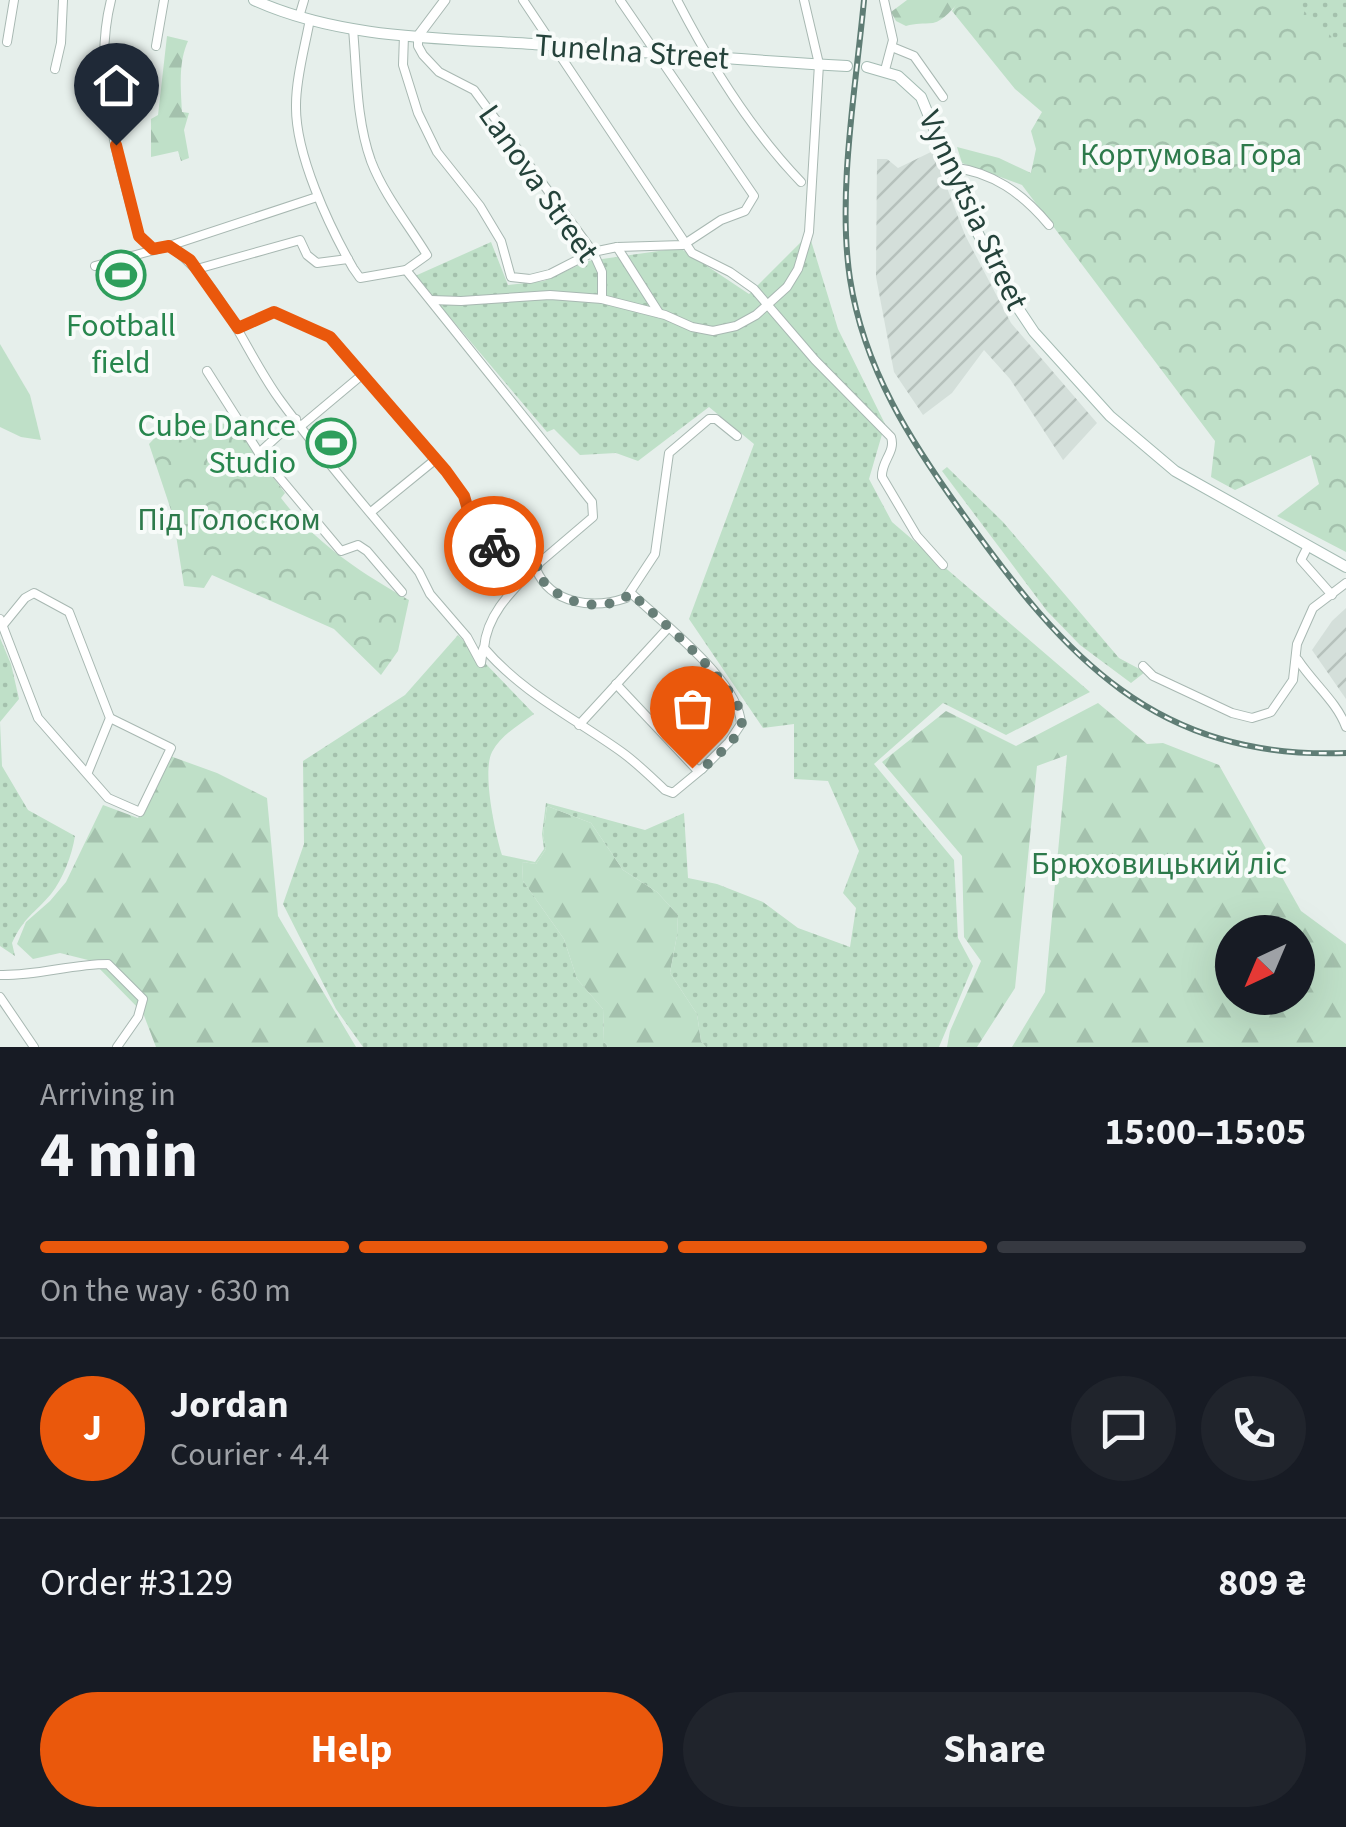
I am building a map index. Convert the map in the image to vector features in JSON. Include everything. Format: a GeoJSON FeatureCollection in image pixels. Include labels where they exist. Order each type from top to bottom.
{"type":"FeatureCollection","features":[{"type":"Feature","properties":{"kind":"main road","name":"Tunelna Street"},"geometry":{"type":"LineString","coordinates":[[254,0],[305,18],[404,35],[847,66]]}},
{"type":"Feature","properties":{"kind":"main road"},"geometry":{"type":"LineString","coordinates":[[867,67],[886,70]]}},
{"type":"Feature","properties":{"kind":"main road","name":"Vynnytsia Street"},"geometry":{"type":"LineString","coordinates":[[886,70],[905,80],[921,97],[996,272],[1034,332],[1066,370],[1138,443],[1175,470],[1346,567]]}},
{"type":"Feature","properties":{"kind":"street"},"geometry":{"type":"LineString","coordinates":[[8,42],[14,0]]}},
{"type":"Feature","properties":{"kind":"street"},"geometry":{"type":"LineString","coordinates":[[55,69],[63,0]]}},
{"type":"Feature","properties":{"kind":"street"},"geometry":{"type":"LineString","coordinates":[[111,0],[104,46],[106,96],[139,236],[153,249]]}},
{"type":"Feature","properties":{"kind":"street"},"geometry":{"type":"LineString","coordinates":[[156,46],[164,0]]}},
{"type":"Feature","properties":{"kind":"street"},"geometry":{"type":"LineString","coordinates":[[304,0],[296,108],[317,197],[360,278],[406,270],[427,255],[370,158],[358,96],[353,29]]}},
{"type":"Feature","properties":{"kind":"street"},"geometry":{"type":"LineString","coordinates":[[418,36],[445,0]]}},
{"type":"Feature","properties":{"kind":"street"},"geometry":{"type":"LineString","coordinates":[[524,0],[685,244],[696,256],[748,284],[891,437],[892,449],[881,466],[882,477],[917,536],[943,565]]}},
{"type":"Feature","properties":{"kind":"street"},"geometry":{"type":"LineString","coordinates":[[510,277],[530,279],[550,274],[594,252],[616,247],[685,244],[721,220],[745,211],[754,202],[754,196],[620,0]]}},
{"type":"Feature","properties":{"kind":"street"},"geometry":{"type":"LineString","coordinates":[[677,0],[709,59],[782,162],[802,182]]}},
{"type":"Feature","properties":{"kind":"street"},"geometry":{"type":"LineString","coordinates":[[428,299],[602,299],[713,330],[743,323],[766,305],[787,287],[806,250],[819,64],[804,0]]}},
{"type":"Feature","properties":{"kind":"street"},"geometry":{"type":"LineString","coordinates":[[884,0],[892,47],[886,70]]}},
{"type":"Feature","properties":{"kind":"street"},"geometry":{"type":"LineString","coordinates":[[404,35],[403,66],[418,113],[436,152],[480,206],[501,240],[514,296]]}},
{"type":"Feature","properties":{"kind":"street","name":"Lanova Street"},"geometry":{"type":"LineString","coordinates":[[418,36],[424,55],[439,72],[474,90],[594,252],[602,272],[602,299]]}},
{"type":"Feature","properties":{"kind":"street"},"geometry":{"type":"LineString","coordinates":[[892,47],[914,56],[942,97]]}},
{"type":"Feature","properties":{"kind":"street"},"geometry":{"type":"LineString","coordinates":[[951,167],[964,168],[1025,196],[1048,225]]}},
{"type":"Feature","properties":{"kind":"street"},"geometry":{"type":"LineString","coordinates":[[94,266],[169,246],[317,197]]}},
{"type":"Feature","properties":{"kind":"street"},"geometry":{"type":"LineString","coordinates":[[197,270],[300,240],[307,255],[317,262],[348,259]]}},
{"type":"Feature","properties":{"kind":"street"},"geometry":{"type":"LineString","coordinates":[[169,246],[197,270],[238,328],[279,398],[420,572],[430,594],[467,636],[481,663],[485,632],[502,602],[539,563],[594,517],[592,502],[406,270]]}},
{"type":"Feature","properties":{"kind":"street"},"geometry":{"type":"LineString","coordinates":[[616,247],[658,314]]}},
{"type":"Feature","properties":{"kind":"street"},"geometry":{"type":"LineString","coordinates":[[238,328],[274,312],[330,337],[436,458],[464,496],[469,513],[501,554],[510,560],[539,563]]}},
{"type":"Feature","properties":{"kind":"street"},"geometry":{"type":"LineString","coordinates":[[207,371],[259,453],[341,551],[358,544],[402,592]]}},
{"type":"Feature","properties":{"kind":"street"},"geometry":{"type":"LineString","coordinates":[[259,453],[363,374]]}},
{"type":"Feature","properties":{"kind":"street"},"geometry":{"type":"LineString","coordinates":[[539,563],[536,569],[541,580],[564,598],[594,605],[626,598],[655,554],[670,452],[709,418],[716,419],[736,436]]}},
{"type":"Feature","properties":{"kind":"street"},"geometry":{"type":"LineString","coordinates":[[371,512],[436,458]]}},
{"type":"Feature","properties":{"kind":"street"},"geometry":{"type":"LineString","coordinates":[[1308,546],[1301,560],[1332,595]]}},
{"type":"Feature","properties":{"kind":"street"},"geometry":{"type":"LineString","coordinates":[[1143,666],[1153,676],[1232,713],[1252,718],[1271,712],[1293,680],[1297,644],[1313,608],[1346,584]]}},
{"type":"Feature","properties":{"kind":"street"},"geometry":{"type":"LineString","coordinates":[[484,648],[514,678],[673,793],[729,742],[742,718],[713,670],[631,593]]}},
{"type":"Feature","properties":{"kind":"street"},"geometry":{"type":"LineString","coordinates":[[34,594],[69,612],[110,718],[170,748],[140,812],[108,798],[38,718],[2,622],[25,598],[34,594]]}},
{"type":"Feature","properties":{"kind":"street"},"geometry":{"type":"LineString","coordinates":[[579,725],[668,628]]}},
{"type":"Feature","properties":{"kind":"street"},"geometry":{"type":"LineString","coordinates":[[1298,660],[1313,683],[1341,712],[1346,727]]}},
{"type":"Feature","properties":{"kind":"street"},"geometry":{"type":"LineString","coordinates":[[616,684],[654,720],[692,768],[702,769]]}},
{"type":"Feature","properties":{"kind":"street"},"geometry":{"type":"LineString","coordinates":[[88,772],[110,718]]}},
{"type":"Feature","properties":{"kind":"street"},"geometry":{"type":"LineString","coordinates":[[0,975],[24,976],[57,968],[108,964],[143,999],[138,1018],[117,1047]]}},
{"type":"Feature","properties":{"kind":"street"},"geometry":{"type":"LineString","coordinates":[[0,997],[34,1047]]}},
{"type":"Feature","properties":{"kind":"shaded area"},"geometry":{"type":"Polygon","coordinates":[[[933,151],[965,235],[1011,323],[1097,423],[1063,460],[1010,379],[984,350],[952,393],[923,415],[894,372],[876,277],[877,159],[887,159],[898,168],[933,151]]]}},
{"type":"Feature","properties":{"kind":"shaded area"},"geometry":{"type":"Polygon","coordinates":[[[1346,608],[1346,699],[1312,650],[1346,608]]]}},
{"type":"Feature","properties":{"kind":"green space"},"geometry":{"type":"Polygon","coordinates":[[[907,0],[962,0],[937,22],[906,26],[896,21],[891,12],[907,0]]]}},
{"type":"Feature","properties":{"kind":"green space","name":"Кортумова Гора"},"geometry":{"type":"Polygon","coordinates":[[[959,0],[1346,0],[1346,552],[1277,516],[1319,484],[1311,455],[1235,490],[1211,477],[1215,441],[1022,185],[962,163],[957,147],[999,158],[1031,173],[1036,149],[1031,131],[1042,112],[1015,89],[952,11],[959,0]]]}},
{"type":"Feature","properties":{"kind":"green space"},"geometry":{"type":"Polygon","coordinates":[[[1292,0],[1346,0],[1346,50],[1292,0]]]}},
{"type":"Feature","properties":{"kind":"green space"},"geometry":{"type":"Polygon","coordinates":[[[167,36],[188,41],[181,85],[182,112],[189,113],[184,130],[189,158],[181,161],[178,151],[151,157],[151,119],[158,115],[167,36]]]}},
{"type":"Feature","properties":{"kind":"green space"},"geometry":{"type":"Polygon","coordinates":[[[809,234],[838,329],[885,424],[869,479],[892,522],[1090,692],[1006,735],[943,703],[874,764],[954,860],[958,938],[973,966],[939,1047],[706,1047],[701,1041],[697,1014],[670,973],[678,915],[657,892],[623,870],[591,823],[547,806],[543,836],[546,849],[536,864],[522,862],[523,881],[564,939],[577,979],[603,1009],[604,1042],[608,1047],[363,1047],[336,1009],[283,904],[304,844],[303,761],[405,695],[458,635],[534,714],[500,740],[489,761],[491,803],[502,855],[535,862],[544,849],[542,834],[546,803],[645,830],[684,813],[688,878],[717,884],[763,902],[798,928],[850,947],[856,908],[843,893],[859,851],[828,781],[794,779],[794,724],[763,728],[689,619],[754,444],[709,407],[638,461],[616,453],[580,455],[554,429],[547,432],[415,276],[491,242],[508,285],[544,281],[588,261],[680,248],[749,294],[809,234]]]}},
{"type":"Feature","properties":{"kind":"green space","name":"Football field"},"geometry":{"type":"Polygon","coordinates":[[[137,264],[138,284],[105,285],[104,266],[137,264]]]}},
{"type":"Feature","properties":{"kind":"green space"},"geometry":{"type":"Polygon","coordinates":[[[0,344],[30,395],[41,440],[21,437],[0,427],[0,344]]]}},
{"type":"Feature","properties":{"kind":"green space","name":"Під Голоском"},"geometry":{"type":"Polygon","coordinates":[[[170,422],[233,424],[285,493],[281,498],[308,529],[356,567],[409,600],[398,651],[381,675],[334,629],[212,575],[204,588],[184,586],[173,516],[149,444],[170,422]]]}},
{"type":"Feature","properties":{"kind":"green space"},"geometry":{"type":"Polygon","coordinates":[[[947,467],[1003,522],[1119,658],[1145,672],[1131,683],[1080,645],[1047,611],[942,471],[947,467]]]}},
{"type":"Feature","properties":{"kind":"green space"},"geometry":{"type":"Polygon","coordinates":[[[0,638],[19,699],[0,722],[0,638]]]}},
{"type":"Feature","properties":{"kind":"green space","name":"Брюховицький ліс"},"geometry":{"type":"Polygon","coordinates":[[[1098,703],[1147,744],[1163,743],[1219,765],[1306,915],[1215,915],[1215,1015],[1315,1015],[1315,921],[1346,944],[1346,1047],[1012,1047],[1045,992],[1067,755],[1037,766],[1015,988],[977,1047],[947,1047],[950,1031],[981,961],[964,937],[962,856],[882,762],[946,711],[1016,746],[1098,703]]]}},
{"type":"Feature","properties":{"kind":"green space"},"geometry":{"type":"Polygon","coordinates":[[[0,722],[2,766],[28,810],[75,836],[59,881],[16,934],[12,943],[15,956],[0,946],[0,722]]]}},
{"type":"Feature","properties":{"kind":"green space"},"geometry":{"type":"Polygon","coordinates":[[[170,756],[217,773],[267,798],[278,916],[356,1047],[156,1047],[143,1013],[92,961],[60,953],[33,959],[17,944],[26,922],[66,882],[103,805],[138,818],[170,756]]]}},
{"type":"Feature","properties":{"kind":"green space"},"geometry":{"type":"Polygon","coordinates":[[[547,806],[591,823],[623,870],[657,892],[678,915],[670,973],[697,1014],[701,1041],[706,1047],[608,1047],[604,1042],[603,1009],[577,979],[564,939],[523,881],[522,862],[536,864],[546,849],[543,836],[547,806]]]}},
{"type":"Feature","properties":{"kind":"railway"},"geometry":{"type":"LineString","coordinates":[[864,0],[847,176],[850,279],[866,344],[878,374],[925,460],[1039,613],[1121,690],[1168,718],[1220,739],[1279,751],[1346,753]]}},
{"type":"Feature","properties":{"kind":"way so far"},"geometry":{"type":"LineString","coordinates":[[494,546],[507,558],[539,563],[536,569],[541,580],[564,598],[608,604],[631,593],[713,670],[733,700],[741,724],[702,769],[692,768]]}},
{"type":"Feature","properties":{"kind":"place","name":"Football field"},"geometry":{"type":"Point","coordinates":[121,275]}},
{"type":"Feature","properties":{"kind":"place","name":"Cube Dance Studio"},"geometry":{"type":"Point","coordinates":[331,443]}},
{"type":"Feature","properties":{"kind":"route"},"geometry":{"type":"LineString","coordinates":[[116,145],[139,236],[153,249],[169,246],[190,260],[238,328],[274,312],[330,337],[446,471],[464,496],[469,513],[494,546]]}}]}
